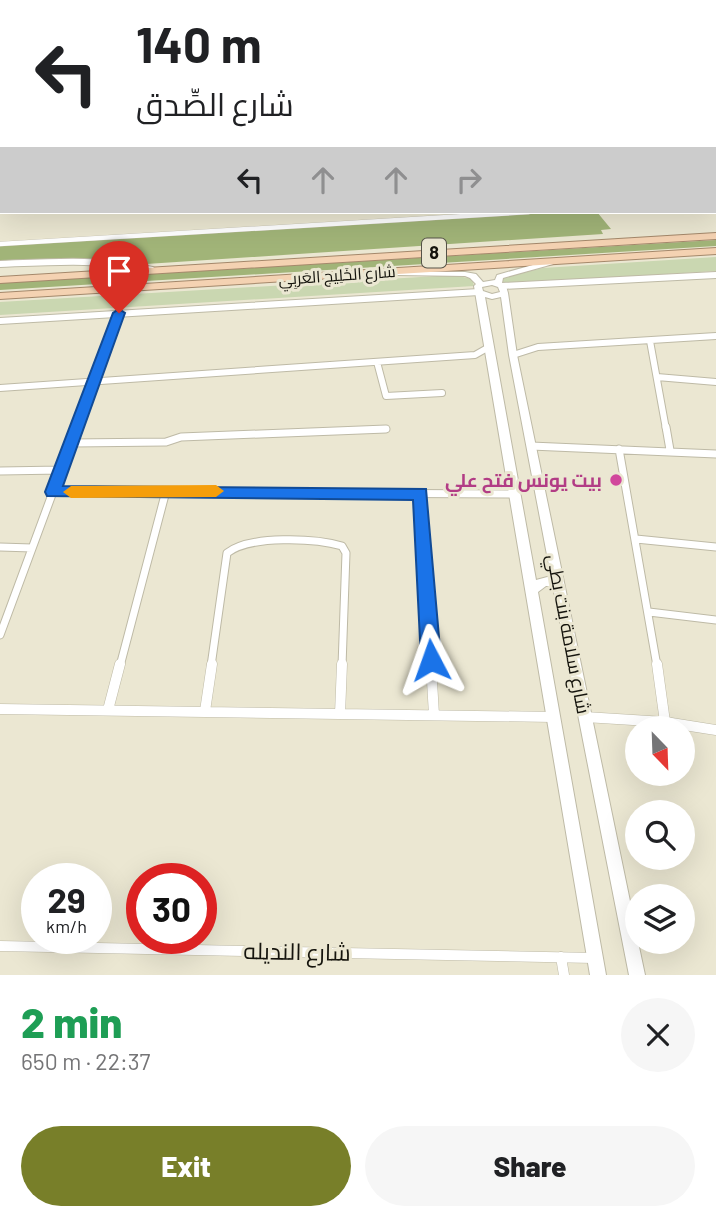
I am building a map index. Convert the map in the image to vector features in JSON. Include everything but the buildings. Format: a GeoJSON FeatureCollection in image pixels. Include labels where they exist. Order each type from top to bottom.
{"type":"FeatureCollection","features":[{"type":"Feature","properties":{"kind":"highway","name":"شارع الخَلِيج العَربِي"},"geometry":{"type":"LineString","coordinates":[[0,279],[716,236]]}},
{"type":"Feature","properties":{"kind":"highway","name":"شارع الخَلِيج العَربِي"},"geometry":{"type":"LineString","coordinates":[[0,296],[716,251]]}},
{"type":"Feature","properties":{"kind":"main road"},"geometry":{"type":"LineString","coordinates":[[502,289],[499,277],[554,261]]}},
{"type":"Feature","properties":{"kind":"main road"},"geometry":{"type":"LineString","coordinates":[[389,271],[465,274],[477,289],[492,297],[502,289]]}},
{"type":"Feature","properties":{"kind":"main road"},"geometry":{"type":"LineString","coordinates":[[477,289],[502,289]]}},
{"type":"Feature","properties":{"kind":"main road","name":"شارع سلامة بنت بطي"},"geometry":{"type":"LineString","coordinates":[[477,289],[494,310],[510,339],[637,975]]}},
{"type":"Feature","properties":{"kind":"main road","name":"شارع سلامة بنت بطي"},"geometry":{"type":"LineString","coordinates":[[502,289],[494,310],[489,347],[598,975]]}},
{"type":"Feature","properties":{"kind":"main road"},"geometry":{"type":"LineString","coordinates":[[531,590],[550,580],[557,582],[560,591]]}},
{"type":"Feature","properties":{"kind":"street"},"geometry":{"type":"LineString","coordinates":[[0,244],[496,214]]}},
{"type":"Feature","properties":{"kind":"street"},"geometry":{"type":"LineString","coordinates":[[0,264],[55,262],[136,266],[152,270]]}},
{"type":"Feature","properties":{"kind":"street"},"geometry":{"type":"LineString","coordinates":[[502,289],[716,275]]}},
{"type":"Feature","properties":{"kind":"street"},"geometry":{"type":"LineString","coordinates":[[0,321],[477,289]]}},
{"type":"Feature","properties":{"kind":"street"},"geometry":{"type":"LineString","coordinates":[[0,635],[119,313]]}},
{"type":"Feature","properties":{"kind":"street"},"geometry":{"type":"LineString","coordinates":[[513,355],[538,347],[716,336]]}},
{"type":"Feature","properties":{"kind":"street"},"geometry":{"type":"LineString","coordinates":[[510,339],[538,347]]}},
{"type":"Feature","properties":{"kind":"street"},"geometry":{"type":"LineString","coordinates":[[650,341],[670,450]]}},
{"type":"Feature","properties":{"kind":"street"},"geometry":{"type":"LineString","coordinates":[[475,355],[489,347]]}},
{"type":"Feature","properties":{"kind":"street"},"geometry":{"type":"LineString","coordinates":[[0,388],[475,355],[492,361]]}},
{"type":"Feature","properties":{"kind":"street"},"geometry":{"type":"LineString","coordinates":[[377,362],[386,396],[442,393]]}},
{"type":"Feature","properties":{"kind":"street"},"geometry":{"type":"LineString","coordinates":[[657,377],[716,382]]}},
{"type":"Feature","properties":{"kind":"street"},"geometry":{"type":"LineString","coordinates":[[72,443],[166,442],[181,437],[386,429]]}},
{"type":"Feature","properties":{"kind":"street"},"geometry":{"type":"LineString","coordinates":[[531,446],[716,454]]}},
{"type":"Feature","properties":{"kind":"street"},"geometry":{"type":"LineString","coordinates":[[619,449],[649,612],[664,716]]}},
{"type":"Feature","properties":{"kind":"street"},"geometry":{"type":"LineString","coordinates":[[0,471],[61,470]]}},
{"type":"Feature","properties":{"kind":"street"},"geometry":{"type":"LineString","coordinates":[[108,710],[166,491]]}},
{"type":"Feature","properties":{"kind":"street"},"geometry":{"type":"LineString","coordinates":[[53,492],[515,494]]}},
{"type":"Feature","properties":{"kind":"street"},"geometry":{"type":"LineString","coordinates":[[421,494],[434,715]]}},
{"type":"Feature","properties":{"kind":"street"},"geometry":{"type":"LineString","coordinates":[[636,539],[716,547]]}},
{"type":"Feature","properties":{"kind":"street"},"geometry":{"type":"LineString","coordinates":[[205,711],[229,549],[250,542],[332,543],[342,547],[346,553],[340,714]]}},
{"type":"Feature","properties":{"kind":"street"},"geometry":{"type":"LineString","coordinates":[[0,547],[32,548]]}},
{"type":"Feature","properties":{"kind":"street"},"geometry":{"type":"LineString","coordinates":[[649,612],[716,620]]}},
{"type":"Feature","properties":{"kind":"street"},"geometry":{"type":"LineString","coordinates":[[0,709],[553,717]]}},
{"type":"Feature","properties":{"kind":"street"},"geometry":{"type":"LineString","coordinates":[[585,717],[625,720]]}},
{"type":"Feature","properties":{"kind":"street"},"geometry":{"type":"LineString","coordinates":[[695,727],[716,730]]}},
{"type":"Feature","properties":{"kind":"street","name":"شارع النديله"},"geometry":{"type":"LineString","coordinates":[[0,946],[595,958]]}},
{"type":"Feature","properties":{"kind":"street"},"geometry":{"type":"LineString","coordinates":[[561,957],[564,975]]}},
{"type":"Feature","properties":{"kind":"green space"},"geometry":{"type":"Polygon","coordinates":[[[525,214],[599,214],[611,229],[601,230],[603,234],[131,265],[0,261],[0,245],[525,214]]]}},
{"type":"Feature","properties":{"kind":"green space"},"geometry":{"type":"Polygon","coordinates":[[[716,240],[716,246],[0,290],[0,283],[716,240]]]}},
{"type":"Feature","properties":{"kind":"green space"},"geometry":{"type":"Polygon","coordinates":[[[716,257],[716,271],[503,284],[501,278],[543,268],[716,257]]]}},
{"type":"Feature","properties":{"kind":"green space"},"geometry":{"type":"Polygon","coordinates":[[[454,275],[472,279],[474,286],[0,315],[0,302],[454,275]]]}},
{"type":"Feature","properties":{"kind":"slow traffic"},"geometry":{"type":"LineString","coordinates":[[71,492],[216,491]]}},
{"type":"Feature","properties":{"kind":"place","name":"بيت يونس فتح علي"},"geometry":{"type":"Point","coordinates":[616,480]}},
{"type":"Feature","properties":{"kind":"route"},"geometry":{"type":"LineString","coordinates":[[119,313],[53,492],[421,494],[431,660]]}}]}
